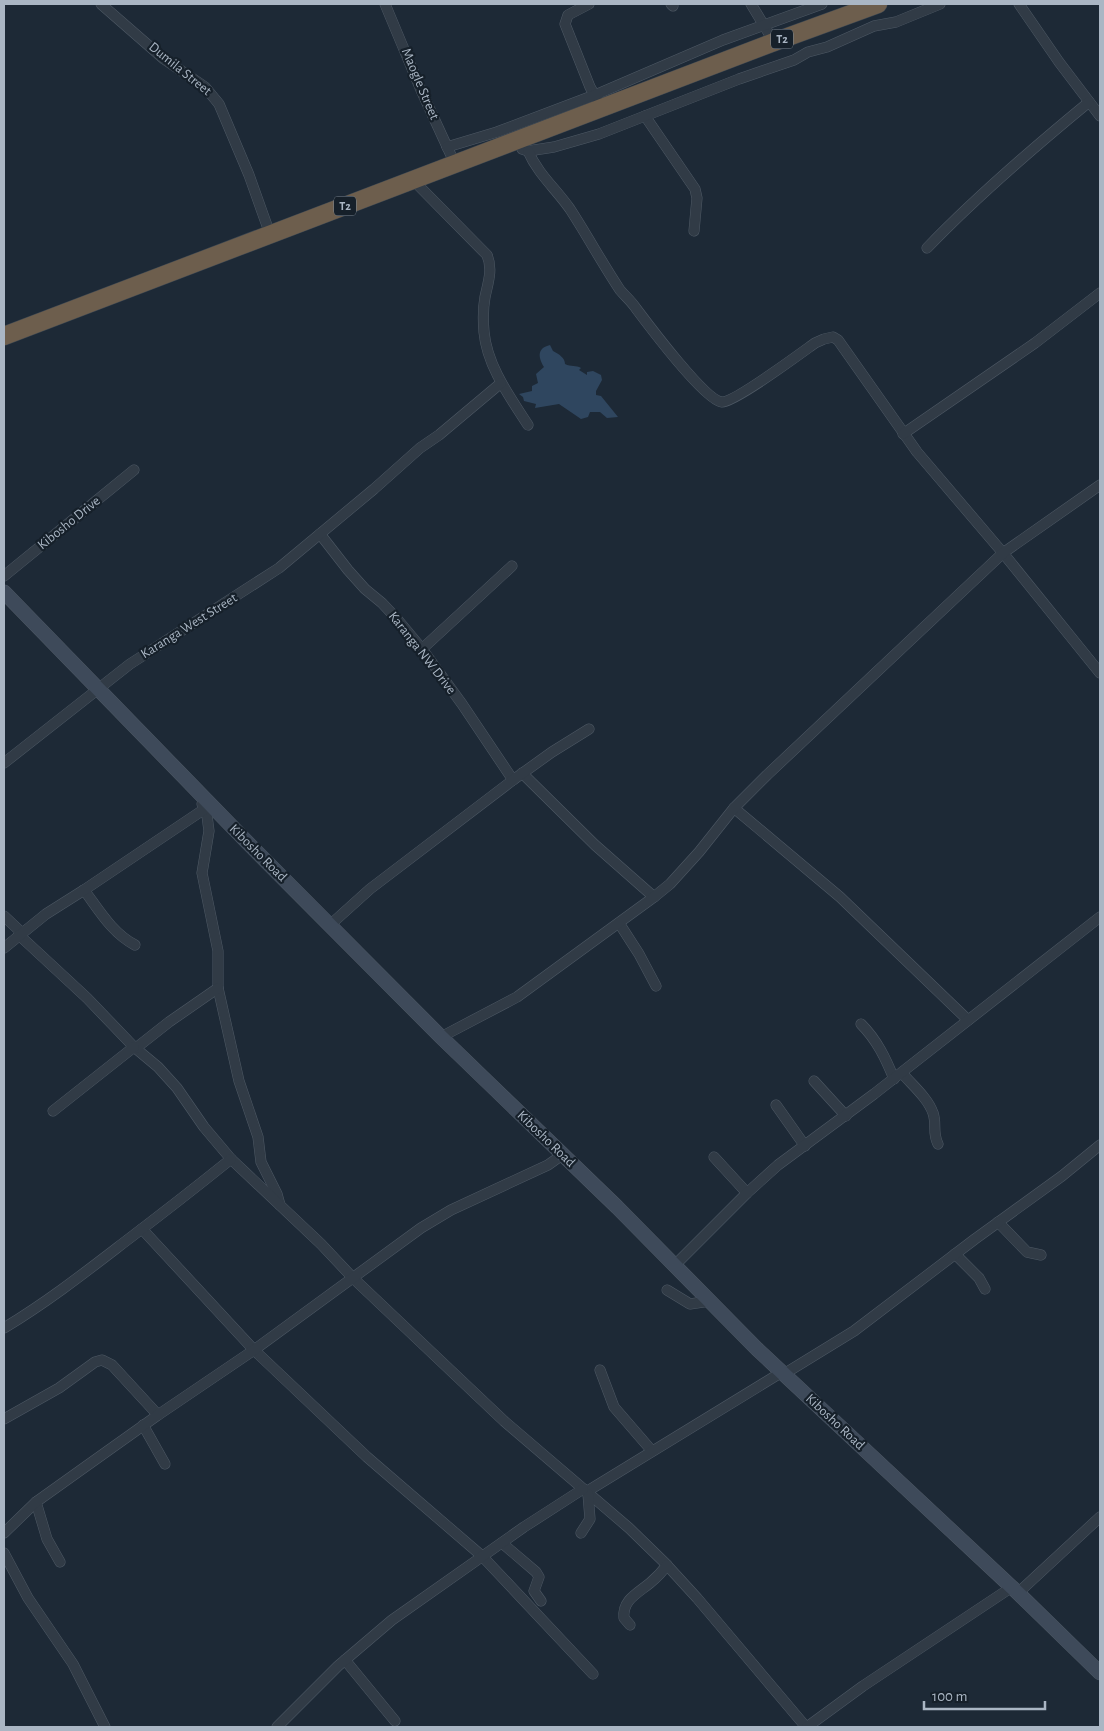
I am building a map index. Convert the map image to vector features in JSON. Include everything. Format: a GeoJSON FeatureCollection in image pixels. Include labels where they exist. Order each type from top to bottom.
{"type":"FeatureCollection","features":[{"type":"Feature","properties":{"kind":"highway","name":"T2"},"geometry":{"type":"LineString","coordinates":[[4,336],[507,144],[598,102],[774,42],[878,4]]}},
{"type":"Feature","properties":{"kind":"street","name":"Dumila Street"},"geometry":{"type":"LineString","coordinates":[[101,4],[164,59],[205,87],[212,94],[219,104],[249,175],[270,234]]}},
{"type":"Feature","properties":{"kind":"street","name":"Maogle Street"},"geometry":{"type":"LineString","coordinates":[[386,4],[421,90],[455,164]]}},
{"type":"Feature","properties":{"kind":"street"},"geometry":{"type":"LineString","coordinates":[[588,4],[568,15],[565,24],[598,102]]}},
{"type":"Feature","properties":{"kind":"street"},"geometry":{"type":"LineString","coordinates":[[751,4],[774,42]]}},
{"type":"Feature","properties":{"kind":"street"},"geometry":{"type":"LineString","coordinates":[[447,147],[598,102],[723,40],[822,4]]}},
{"type":"Feature","properties":{"kind":"street"},"geometry":{"type":"LineString","coordinates":[[507,144],[528,151],[554,147],[599,134],[738,79],[794,60],[808,52],[827,47],[874,26],[896,22],[940,4]]}},
{"type":"Feature","properties":{"kind":"street"},"geometry":{"type":"LineString","coordinates":[[1019,4],[1088,102],[1100,116]]}},
{"type":"Feature","properties":{"kind":"street"},"geometry":{"type":"LineString","coordinates":[[927,248],[953,221],[1007,172],[1088,102]]}},
{"type":"Feature","properties":{"kind":"street"},"geometry":{"type":"LineString","coordinates":[[645,116],[695,189],[697,198],[694,231]]}},
{"type":"Feature","properties":{"kind":"street"},"geometry":{"type":"LineString","coordinates":[[528,151],[533,163],[563,200],[622,292],[660,340],[715,400],[721,402],[729,400],[815,343],[833,337],[838,340],[903,434],[1100,673]]}},
{"type":"Feature","properties":{"kind":"street"},"geometry":{"type":"LineString","coordinates":[[413,180],[480,248],[490,262],[484,307],[484,333],[489,354],[501,383],[528,425]]}},
{"type":"Feature","properties":{"kind":"street"},"geometry":{"type":"LineString","coordinates":[[903,434],[1036,343],[1100,293]]}},
{"type":"Feature","properties":{"kind":"street","name":"Karanga West Street"},"geometry":{"type":"LineString","coordinates":[[5,759],[160,643],[279,568],[420,448],[439,435],[501,383]]}},
{"type":"Feature","properties":{"kind":"street","name":"Kibosho Drive"},"geometry":{"type":"LineString","coordinates":[[4,576],[134,470]]}},
{"type":"Feature","properties":{"kind":"street"},"geometry":{"type":"LineString","coordinates":[[441,1037],[517,997],[670,884],[699,852],[734,808],[1002,553],[1100,485]]}},
{"type":"Feature","properties":{"kind":"street","name":"Karanga NW Drive"},"geometry":{"type":"LineString","coordinates":[[320,534],[348,570],[392,614],[422,649],[513,780]]}},
{"type":"Feature","properties":{"kind":"street"},"geometry":{"type":"LineString","coordinates":[[422,649],[512,566]]}},
{"type":"Feature","properties":{"kind":"street","name":"Kibosho Road"},"geometry":{"type":"LineString","coordinates":[[4,592],[98,690],[441,1037],[783,1373],[1015,1590],[1100,1673]]}},
{"type":"Feature","properties":{"kind":"street"},"geometry":{"type":"LineString","coordinates":[[330,926],[370,889],[522,773],[589,728]]}},
{"type":"Feature","properties":{"kind":"street"},"geometry":{"type":"LineString","coordinates":[[164,757],[206,808],[209,831],[202,873],[218,951],[218,988],[239,1081],[258,1137],[261,1162],[277,1194],[280,1206]]}},
{"type":"Feature","properties":{"kind":"street"},"geometry":{"type":"LineString","coordinates":[[522,773],[595,845],[654,897]]}},
{"type":"Feature","properties":{"kind":"street"},"geometry":{"type":"LineString","coordinates":[[4,948],[46,914],[206,808]]}},
{"type":"Feature","properties":{"kind":"street"},"geometry":{"type":"LineString","coordinates":[[734,808],[796,858],[840,897],[968,1020]]}},
{"type":"Feature","properties":{"kind":"street"},"geometry":{"type":"LineString","coordinates":[[84,890],[117,933],[125,940],[135,944]]}},
{"type":"Feature","properties":{"kind":"street"},"geometry":{"type":"LineString","coordinates":[[4,916],[135,1048],[158,1067],[177,1088],[204,1128],[231,1159],[321,1244],[352,1278],[504,1421],[629,1528],[667,1565],[806,1727],[863,1686],[1015,1590],[1100,1517]]}},
{"type":"Feature","properties":{"kind":"street"},"geometry":{"type":"LineString","coordinates":[[674,1266],[778,1164],[846,1116],[1100,917]]}},
{"type":"Feature","properties":{"kind":"street"},"geometry":{"type":"LineString","coordinates":[[619,923],[639,954],[656,986]]}},
{"type":"Feature","properties":{"kind":"street"},"geometry":{"type":"LineString","coordinates":[[53,1111],[169,1022],[218,988]]}},
{"type":"Feature","properties":{"kind":"street"},"geometry":{"type":"LineString","coordinates":[[861,1024],[871,1034],[898,1076],[924,1098],[933,1112],[934,1134],[938,1144]]}},
{"type":"Feature","properties":{"kind":"street"},"geometry":{"type":"LineString","coordinates":[[814,1081],[846,1116]]}},
{"type":"Feature","properties":{"kind":"street"},"geometry":{"type":"LineString","coordinates":[[776,1105],[805,1146]]}},
{"type":"Feature","properties":{"kind":"street"},"geometry":{"type":"LineString","coordinates":[[276,1727],[346,1660],[392,1620],[482,1556],[652,1451],[854,1331],[1062,1176],[1100,1145]]}},
{"type":"Feature","properties":{"kind":"street"},"geometry":{"type":"LineString","coordinates":[[4,1533],[36,1502],[143,1425],[254,1350],[421,1228],[451,1210],[548,1165],[562,1155]]}},
{"type":"Feature","properties":{"kind":"street"},"geometry":{"type":"LineString","coordinates":[[714,1157],[747,1193]]}},
{"type":"Feature","properties":{"kind":"street"},"geometry":{"type":"LineString","coordinates":[[4,1328],[42,1305],[194,1190],[231,1159]]}},
{"type":"Feature","properties":{"kind":"street"},"geometry":{"type":"LineString","coordinates":[[998,1222],[1027,1252],[1041,1255]]}},
{"type":"Feature","properties":{"kind":"street"},"geometry":{"type":"LineString","coordinates":[[142,1229],[254,1350],[367,1457],[482,1556],[593,1674]]}},
{"type":"Feature","properties":{"kind":"street"},"geometry":{"type":"LineString","coordinates":[[955,1254],[979,1278],[985,1289]]}},
{"type":"Feature","properties":{"kind":"street"},"geometry":{"type":"LineString","coordinates":[[667,1290],[690,1304],[710,1301]]}},
{"type":"Feature","properties":{"kind":"street"},"geometry":{"type":"LineString","coordinates":[[4,1419],[59,1388],[95,1362],[102,1360],[112,1366],[158,1415]]}},
{"type":"Feature","properties":{"kind":"street"},"geometry":{"type":"LineString","coordinates":[[600,1370],[614,1408],[652,1451]]}},
{"type":"Feature","properties":{"kind":"street"},"geometry":{"type":"LineString","coordinates":[[143,1425],[165,1464]]}},
{"type":"Feature","properties":{"kind":"street"},"geometry":{"type":"LineString","coordinates":[[581,1533],[590,1519],[586,1492]]}},
{"type":"Feature","properties":{"kind":"street"},"geometry":{"type":"LineString","coordinates":[[36,1502],[47,1539],[60,1562]]}},
{"type":"Feature","properties":{"kind":"street"},"geometry":{"type":"LineString","coordinates":[[502,1543],[539,1576],[534,1591],[541,1601]]}},
{"type":"Feature","properties":{"kind":"street"},"geometry":{"type":"LineString","coordinates":[[4,1554],[28,1598],[73,1664],[105,1727]]}},
{"type":"Feature","properties":{"kind":"street"},"geometry":{"type":"LineString","coordinates":[[630,1625],[624,1618],[624,1607],[635,1595],[654,1580],[667,1565]]}},
{"type":"Feature","properties":{"kind":"street"},"geometry":{"type":"LineString","coordinates":[[346,1660],[396,1721]]}},
{"type":"Feature","properties":{"kind":"water"},"geometry":{"type":"Polygon","coordinates":[[[550,345],[553,351],[563,358],[565,364],[581,368],[579,370],[587,375],[587,372],[593,371],[601,375],[602,380],[596,395],[601,396],[618,417],[607,418],[600,412],[590,412],[588,417],[581,419],[559,404],[535,408],[536,404],[524,401],[523,397],[519,394],[532,391],[532,386],[538,383],[536,374],[544,367],[540,353],[543,348],[550,345]]]}}]}
